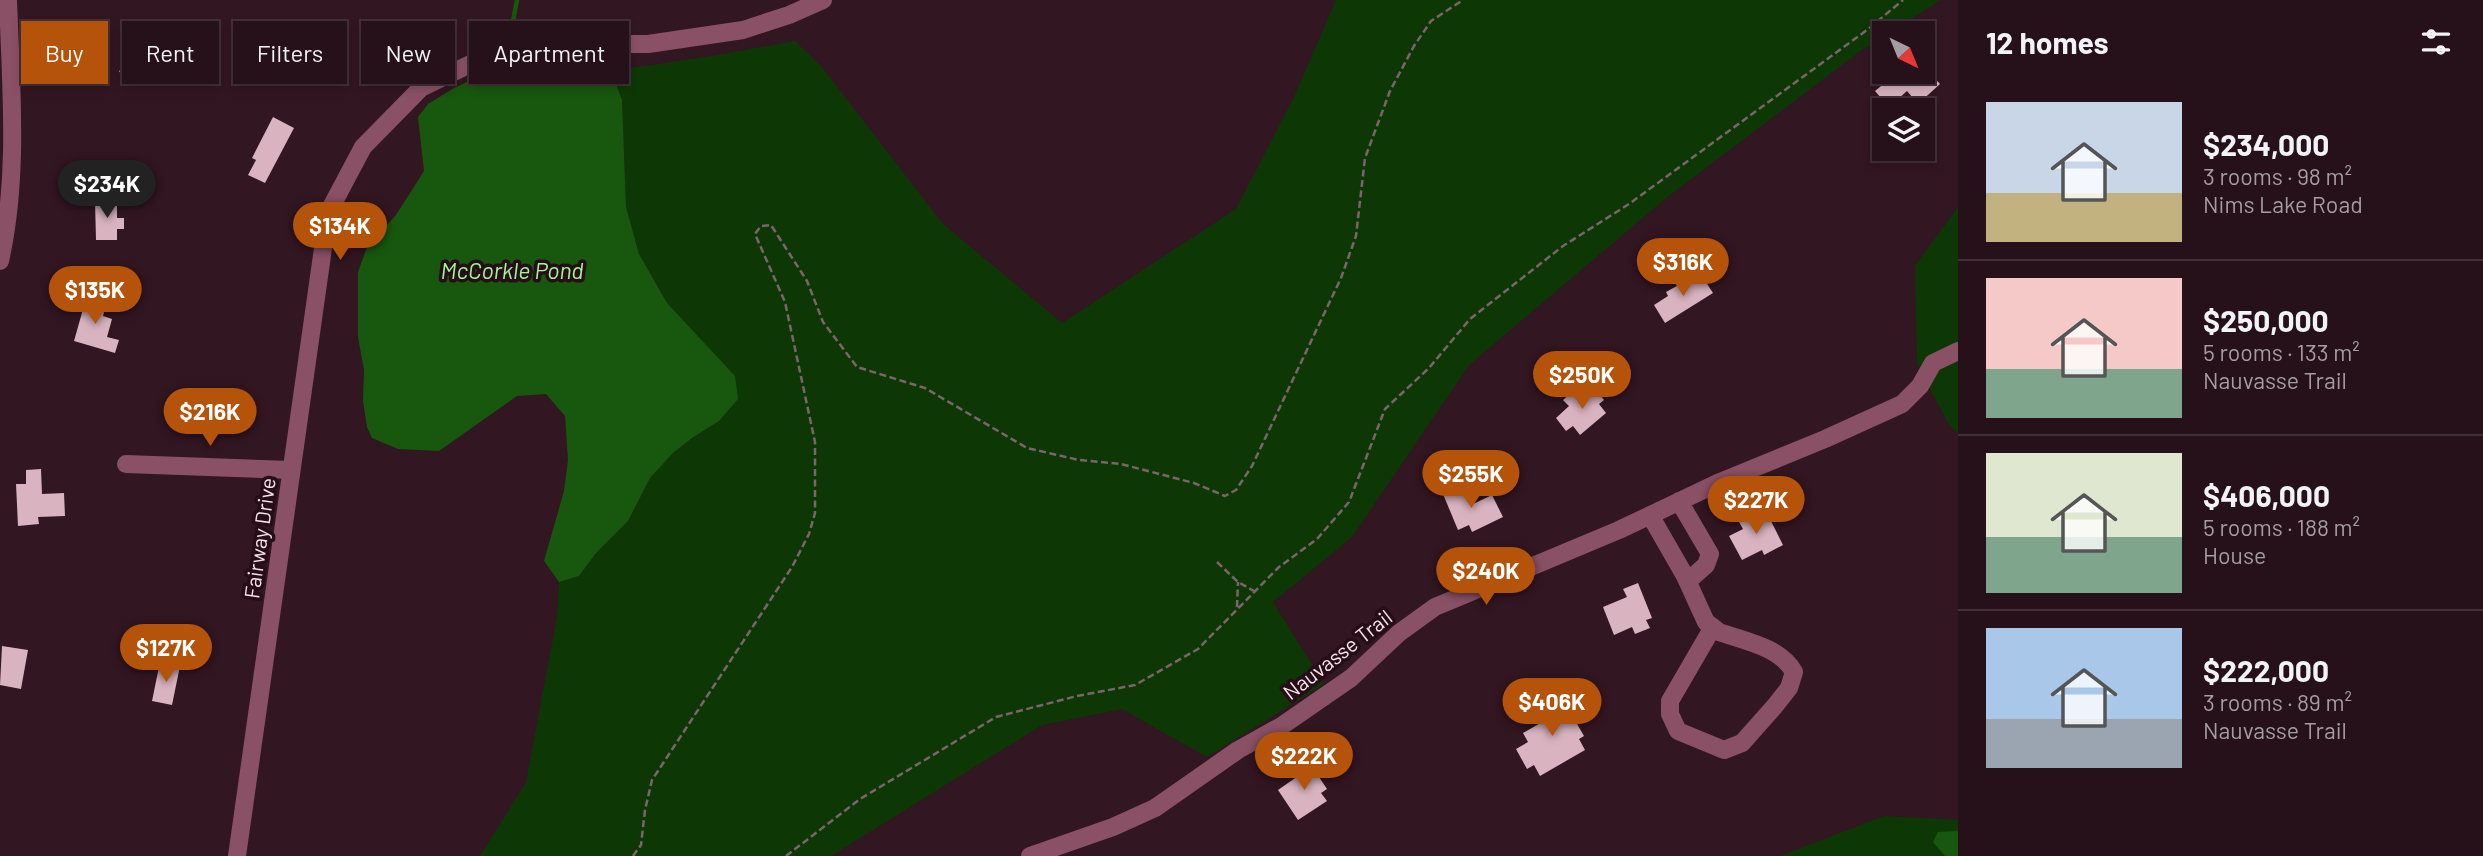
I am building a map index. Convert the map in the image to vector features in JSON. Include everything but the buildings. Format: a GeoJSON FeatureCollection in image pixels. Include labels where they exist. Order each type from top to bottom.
{"type":"FeatureCollection","features":[{"type":"Feature","properties":{"kind":"street"},"geometry":{"type":"LineString","coordinates":[[0,261],[8,228],[5,198],[12,146],[8,0]]}},
{"type":"Feature","properties":{"kind":"street","name":"Fairway Drive"},"geometry":{"type":"LineString","coordinates":[[237,856],[328,213],[363,147],[421,88],[499,50],[566,44],[648,44],[743,30],[789,15],[823,0]]}},
{"type":"Feature","properties":{"kind":"street","name":"Nauvasse Trail"},"geometry":{"type":"LineString","coordinates":[[1030,856],[1113,827],[1155,808],[1238,750],[1283,725],[1351,678],[1399,633],[1435,607],[1902,404],[1920,386],[1933,363],[1958,351]]}},
{"type":"Feature","properties":{"kind":"street"},"geometry":{"type":"LineString","coordinates":[[126,464],[291,470]]}},
{"type":"Feature","properties":{"kind":"street"},"geometry":{"type":"LineString","coordinates":[[1679,501],[1710,554],[1706,565],[1688,581]]}},
{"type":"Feature","properties":{"kind":"street"},"geometry":{"type":"LineString","coordinates":[[1650,515],[1688,581],[1706,622],[1713,627],[1719,632],[1770,650],[1788,661],[1794,672],[1789,688],[1774,708],[1742,743],[1724,750],[1678,731],[1671,714],[1670,701],[1713,627]]}},
{"type":"Feature","properties":{"kind":"path"},"geometry":{"type":"LineString","coordinates":[[633,856],[641,845],[652,780],[792,567],[809,534],[815,513],[815,442],[785,302],[755,234],[761,226],[771,225],[807,281],[823,322],[857,367],[925,388],[1027,448],[1079,460],[1121,464],[1194,483],[1225,496],[1236,490],[1252,466],[1341,278],[1356,236],[1365,158],[1391,91],[1431,20],[1462,0]]}},
{"type":"Feature","properties":{"kind":"path"},"geometry":{"type":"LineString","coordinates":[[786,856],[860,799],[996,718],[1077,696],[1135,685],[1198,649],[1279,567],[1317,539],[1349,502],[1385,409],[1429,368],[1469,319],[1563,246],[1629,204],[1867,30],[1902,0]]}},
{"type":"Feature","properties":{"kind":"path"},"geometry":{"type":"LineString","coordinates":[[1217,562],[1238,582],[1254,591]]}},
{"type":"Feature","properties":{"kind":"path"},"geometry":{"type":"LineString","coordinates":[[1233,613],[1238,603],[1238,582]]}},
{"type":"Feature","properties":{"kind":"shaded area"},"geometry":{"type":"Polygon","coordinates":[[[1336,0],[1941,0],[1908,21],[1872,21],[1872,44],[1665,199],[1469,365],[1352,537],[1273,602],[1324,684],[1207,757],[1122,709],[1042,725],[831,856],[480,856],[526,782],[557,617],[559,582],[579,576],[596,553],[628,521],[650,478],[673,453],[719,421],[734,376],[667,303],[639,254],[626,207],[622,100],[616,84],[629,84],[629,68],[795,41],[821,66],[943,224],[1062,323],[1236,209],[1294,97],[1336,0]]]}},
{"type":"Feature","properties":{"kind":"shaded area"},"geometry":{"type":"Polygon","coordinates":[[[1958,207],[1958,434],[1948,423],[1917,364],[1915,266],[1958,207]]]}},
{"type":"Feature","properties":{"kind":"shaded area"},"geometry":{"type":"Polygon","coordinates":[[[1884,816],[1958,820],[1958,856],[1780,856],[1884,816]]]}},
{"type":"Feature","properties":{"kind":"water","name":"McCorkle Pond"},"geometry":{"type":"Polygon","coordinates":[[[469,81],[469,84],[616,84],[622,100],[626,207],[639,254],[667,303],[735,376],[738,399],[719,421],[673,453],[650,478],[628,521],[596,553],[579,576],[559,582],[544,561],[564,491],[568,460],[565,416],[546,394],[517,396],[439,451],[398,449],[372,438],[367,427],[363,401],[364,370],[358,337],[358,272],[367,247],[396,215],[424,171],[418,117],[428,104],[469,81]]]}},
{"type":"Feature","properties":{"kind":"water"},"geometry":{"type":"Polygon","coordinates":[[[1958,831],[1958,856],[1945,856],[1933,842],[1938,832],[1958,831]]]}},
{"type":"Feature","properties":{"kind":"waterway"},"geometry":{"type":"LineString","coordinates":[[513,21],[517,0]]}}]}
